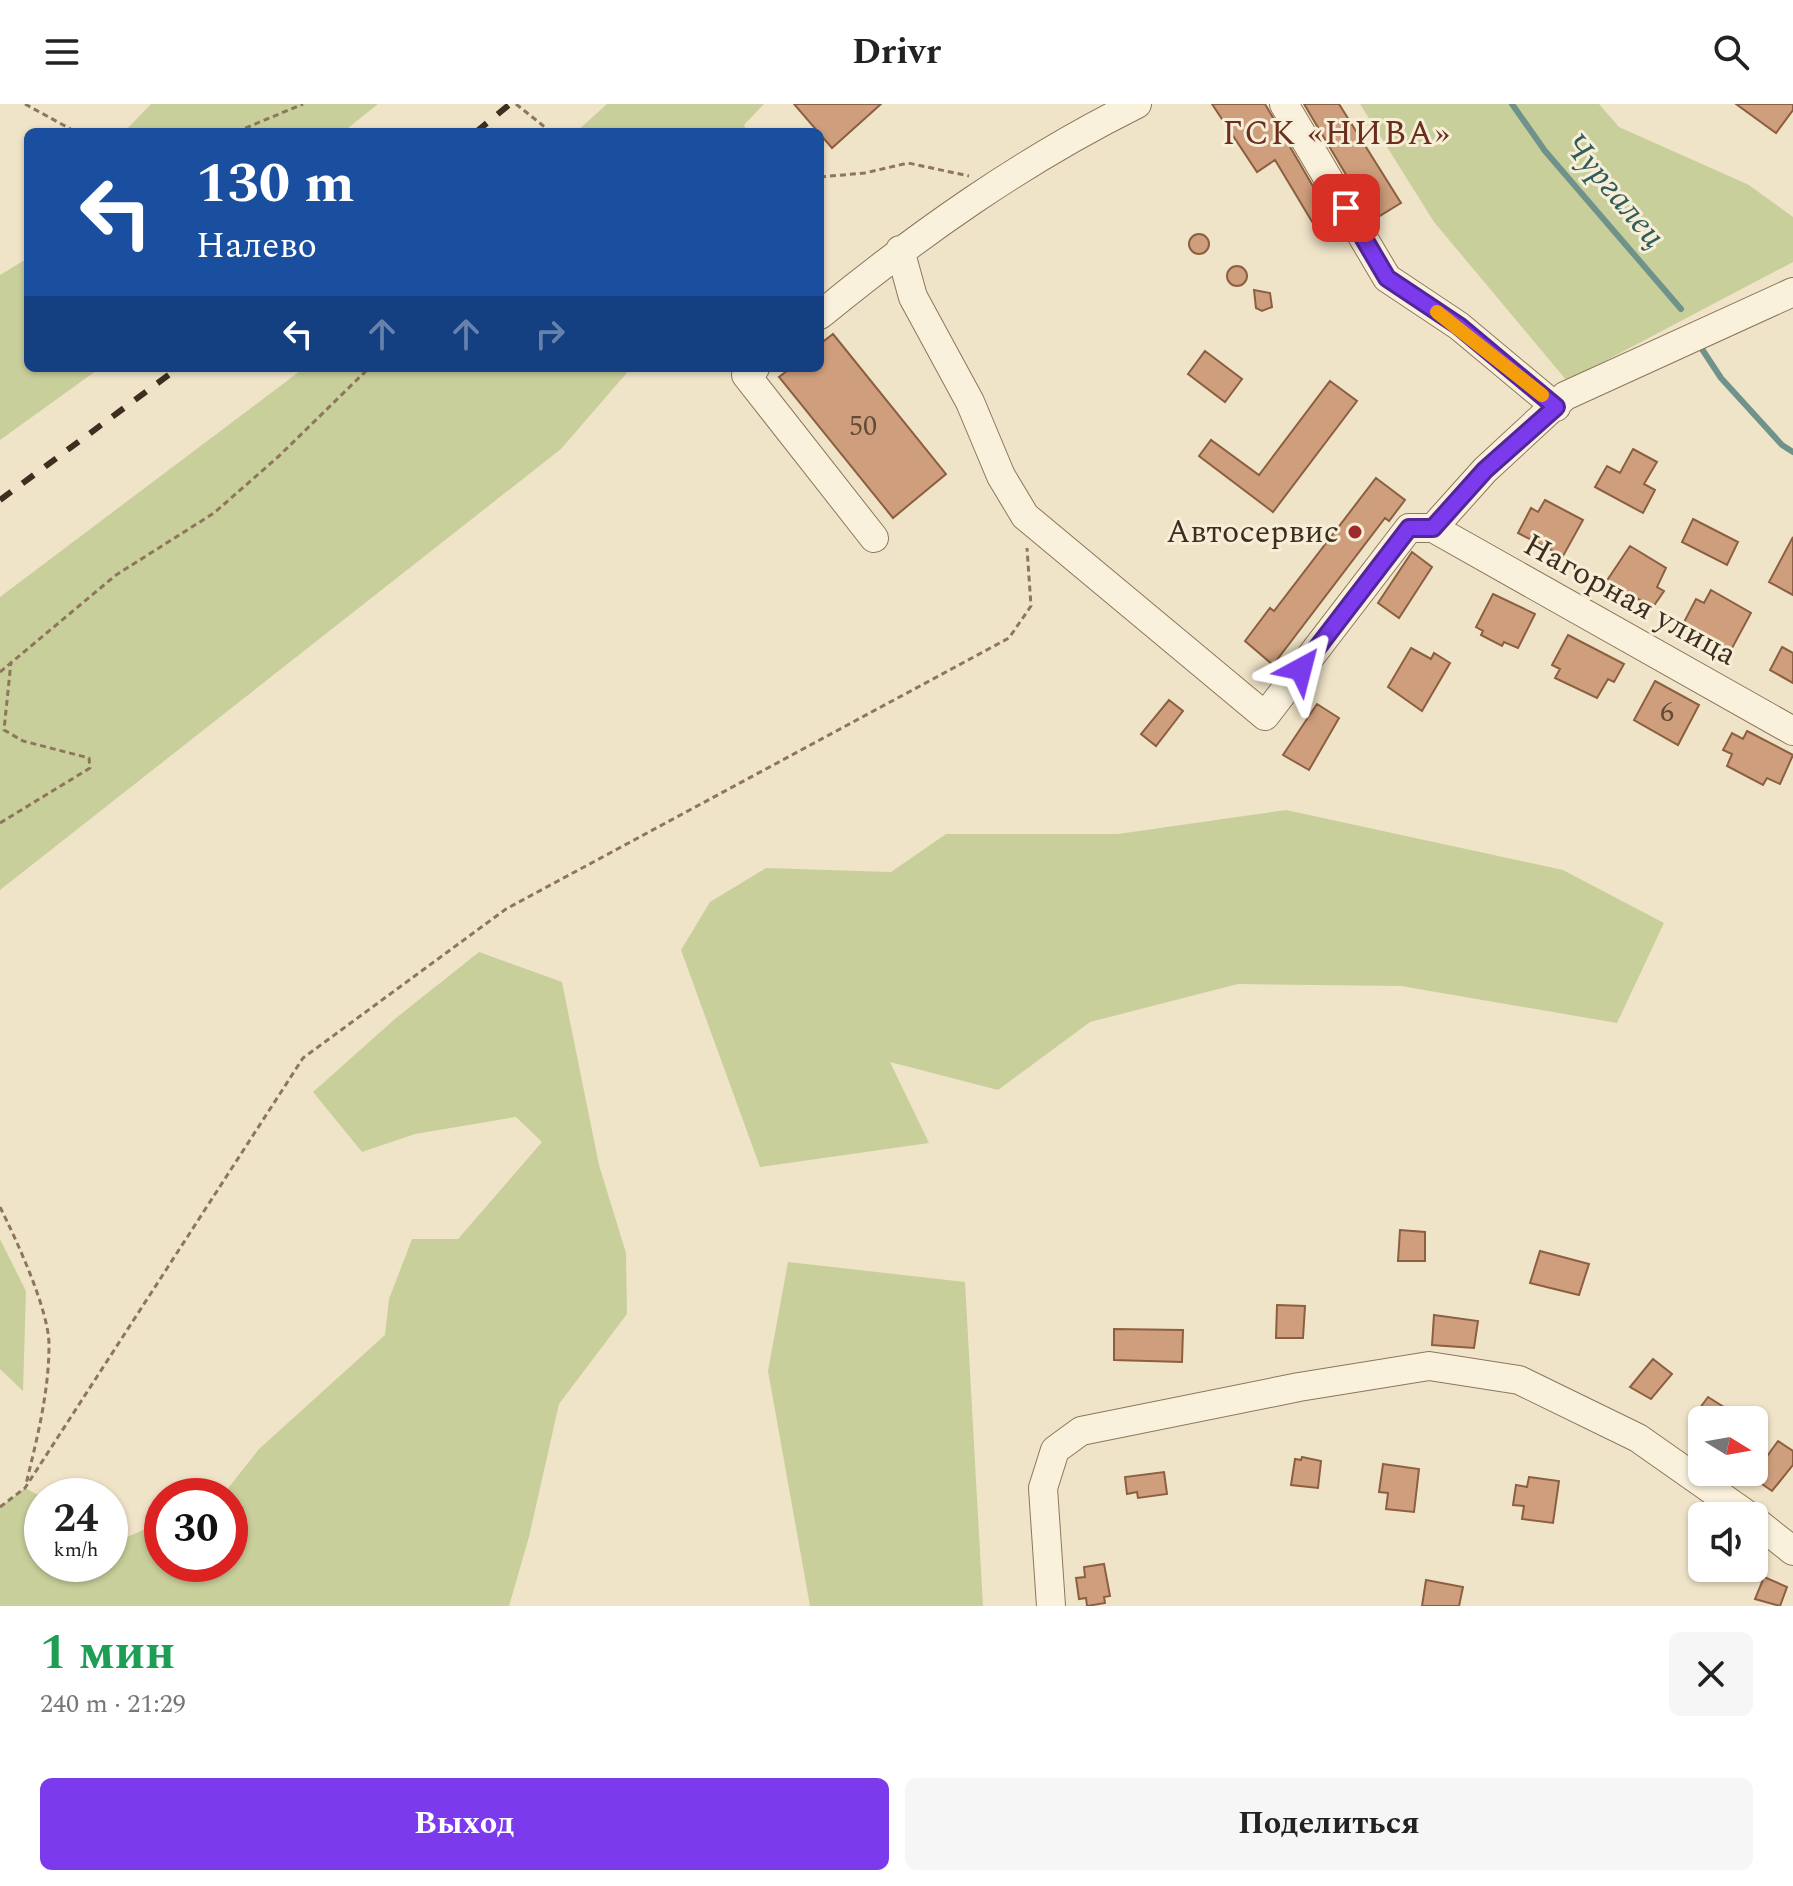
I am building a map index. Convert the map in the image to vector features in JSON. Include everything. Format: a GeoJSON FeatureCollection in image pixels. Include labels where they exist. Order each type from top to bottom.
{"type":"FeatureCollection","features":[{"type":"Feature","properties":{"kind":"street"},"geometry":{"type":"LineString","coordinates":[[824,312],[900,250],[990,188],[1137,104]]}},
{"type":"Feature","properties":{"kind":"street"},"geometry":{"type":"LineString","coordinates":[[1284,104],[1387,278],[1459,326],[1556,407]]}},
{"type":"Feature","properties":{"kind":"street"},"geometry":{"type":"LineString","coordinates":[[900,250],[913,297],[970,402],[1001,476],[1025,516],[1265,716],[1409,528],[1433,528],[1485,470],[1565,396],[1793,292]]}},
{"type":"Feature","properties":{"kind":"street"},"geometry":{"type":"LineString","coordinates":[[750,372],[746,375],[874,538]]}},
{"type":"Feature","properties":{"kind":"street","name":"Нагорная улица"},"geometry":{"type":"LineString","coordinates":[[1433,528],[1793,731]]}},
{"type":"Feature","properties":{"kind":"street"},"geometry":{"type":"LineString","coordinates":[[1051,1606],[1043,1488],[1055,1450],[1081,1431],[1299,1387],[1429,1366],[1519,1380],[1638,1438],[1729,1502]]}},
{"type":"Feature","properties":{"kind":"street"},"geometry":{"type":"LineString","coordinates":[[1768,1531],[1793,1551]]}},
{"type":"Feature","properties":{"kind":"path"},"geometry":{"type":"LineString","coordinates":[[25,104],[69,128]]}},
{"type":"Feature","properties":{"kind":"path"},"geometry":{"type":"LineString","coordinates":[[246,128],[303,104]]}},
{"type":"Feature","properties":{"kind":"path"},"geometry":{"type":"LineString","coordinates":[[516,104],[546,128]]}},
{"type":"Feature","properties":{"kind":"path"},"geometry":{"type":"LineString","coordinates":[[824,177],[865,173],[908,163],[968,175],[990,188]]}},
{"type":"Feature","properties":{"kind":"path"},"geometry":{"type":"LineString","coordinates":[[0,672],[116,575],[214,513],[279,456],[365,372]]}},
{"type":"Feature","properties":{"kind":"path"},"geometry":{"type":"LineString","coordinates":[[31,1478],[303,1058],[506,909],[1009,638],[1031,606],[1025,516]]}},
{"type":"Feature","properties":{"kind":"path"},"geometry":{"type":"LineString","coordinates":[[0,823],[90,768],[89,758],[23,741],[4,730],[11,662]]}},
{"type":"Feature","properties":{"kind":"path"},"geometry":{"type":"LineString","coordinates":[[0,1207],[24,1254],[49,1342],[43,1415],[27,1478]]}},
{"type":"Feature","properties":{"kind":"path"},"geometry":{"type":"LineString","coordinates":[[0,1507],[24,1489]]}},
{"type":"Feature","properties":{"kind":"green space"},"geometry":{"type":"Polygon","coordinates":[[[151,104],[378,104],[348,128],[128,128],[151,104]]]}},
{"type":"Feature","properties":{"kind":"green space"},"geometry":{"type":"Polygon","coordinates":[[[607,104],[764,104],[744,125],[745,128],[580,128],[607,104]]]}},
{"type":"Feature","properties":{"kind":"green space"},"geometry":{"type":"Polygon","coordinates":[[[1360,104],[1599,104],[1619,127],[1749,185],[1793,217],[1793,262],[1567,381],[1434,222],[1360,104]]]}},
{"type":"Feature","properties":{"kind":"green space"},"geometry":{"type":"Polygon","coordinates":[[[24,260],[24,372],[94,372],[0,440],[0,275],[24,260]]]}},
{"type":"Feature","properties":{"kind":"green space"},"geometry":{"type":"Polygon","coordinates":[[[299,372],[628,372],[561,449],[0,890],[0,597],[299,372]]]}},
{"type":"Feature","properties":{"kind":"green space"},"geometry":{"type":"Polygon","coordinates":[[[1286,810],[1563,870],[1664,923],[1617,1023],[1401,986],[1238,984],[1090,1022],[998,1090],[890,1062],[929,1143],[760,1167],[681,950],[710,902],[766,868],[891,872],[946,834],[1118,834],[1286,810]]]}},
{"type":"Feature","properties":{"kind":"green space"},"geometry":{"type":"Polygon","coordinates":[[[479,952],[562,982],[599,1165],[626,1253],[627,1314],[559,1404],[529,1537],[509,1606],[0,1606],[0,1507],[24,1489],[24,1582],[128,1582],[128,1537],[144,1530],[144,1582],[248,1582],[248,1478],[236,1478],[259,1449],[385,1335],[389,1299],[412,1239],[458,1239],[542,1142],[516,1117],[415,1134],[362,1152],[313,1092],[396,1018],[479,952]]]}},
{"type":"Feature","properties":{"kind":"green space"},"geometry":{"type":"Polygon","coordinates":[[[0,1239],[26,1291],[23,1391],[0,1369],[0,1239]]]}},
{"type":"Feature","properties":{"kind":"green space"},"geometry":{"type":"Polygon","coordinates":[[[788,1262],[965,1282],[983,1606],[810,1606],[768,1371],[788,1262]]]}},
{"type":"Feature","properties":{"kind":"building"},"geometry":{"type":"Polygon","coordinates":[[[794,104],[881,104],[832,148],[824,139],[824,128],[815,128],[794,104]]]}},
{"type":"Feature","properties":{"kind":"building"},"geometry":{"type":"Polygon","coordinates":[[[1212,104],[1265,104],[1339,231],[1323,240],[1275,160],[1257,172],[1212,104]]]}},
{"type":"Feature","properties":{"kind":"building"},"geometry":{"type":"Polygon","coordinates":[[[1304,104],[1339,104],[1401,203],[1373,220],[1304,104]]]}},
{"type":"Feature","properties":{"kind":"building"},"geometry":{"type":"Polygon","coordinates":[[[1736,104],[1793,104],[1793,110],[1776,133],[1736,104]]]}},
{"type":"Feature","properties":{"kind":"building"},"geometry":{"type":"Polygon","coordinates":[[[1195,234],[1203,234],[1209,244],[1203,254],[1195,254],[1189,248],[1189,240],[1195,234]]]}},
{"type":"Feature","properties":{"kind":"building"},"geometry":{"type":"Polygon","coordinates":[[[1233,266],[1241,266],[1247,276],[1241,286],[1233,286],[1227,280],[1227,272],[1233,266]]]}},
{"type":"Feature","properties":{"kind":"building"},"geometry":{"type":"Polygon","coordinates":[[[1254,290],[1270,293],[1272,307],[1262,311],[1256,308],[1254,290]]]}},
{"type":"Feature","properties":{"kind":"building"},"geometry":{"type":"Polygon","coordinates":[[[833,334],[946,474],[893,518],[779,377],[786,372],[824,372],[824,341],[833,334]]]}},
{"type":"Feature","properties":{"kind":"building"},"geometry":{"type":"Polygon","coordinates":[[[1205,351],[1242,379],[1225,402],[1188,374],[1205,351]]]}},
{"type":"Feature","properties":{"kind":"building"},"geometry":{"type":"Polygon","coordinates":[[[1330,381],[1357,401],[1273,512],[1199,456],[1211,440],[1259,475],[1330,381]]]}},
{"type":"Feature","properties":{"kind":"building"},"geometry":{"type":"Polygon","coordinates":[[[1633,449],[1657,462],[1644,484],[1655,490],[1643,513],[1595,487],[1607,466],[1620,473],[1633,449]]]}},
{"type":"Feature","properties":{"kind":"building"},"geometry":{"type":"Polygon","coordinates":[[[1376,478],[1405,500],[1389,521],[1385,518],[1273,665],[1245,641],[1270,608],[1274,611],[1376,478]]]}},
{"type":"Feature","properties":{"kind":"building"},"geometry":{"type":"Polygon","coordinates":[[[1545,500],[1583,520],[1563,556],[1518,533],[1531,508],[1538,512],[1545,500]]]}},
{"type":"Feature","properties":{"kind":"building"},"geometry":{"type":"Polygon","coordinates":[[[1693,519],[1738,542],[1727,565],[1682,542],[1693,519]]]}},
{"type":"Feature","properties":{"kind":"building"},"geometry":{"type":"Polygon","coordinates":[[[1793,537],[1793,595],[1769,582],[1793,537]]]}},
{"type":"Feature","properties":{"kind":"building"},"geometry":{"type":"Polygon","coordinates":[[[1630,546],[1666,568],[1657,587],[1664,591],[1653,607],[1606,582],[1630,546]]]}},
{"type":"Feature","properties":{"kind":"building"},"geometry":{"type":"Polygon","coordinates":[[[1412,552],[1432,567],[1399,618],[1378,603],[1412,552]]]}},
{"type":"Feature","properties":{"kind":"building"},"geometry":{"type":"Polygon","coordinates":[[[1711,590],[1751,613],[1731,650],[1683,624],[1696,599],[1704,603],[1711,590]]]}},
{"type":"Feature","properties":{"kind":"building"},"geometry":{"type":"Polygon","coordinates":[[[1493,594],[1535,614],[1518,648],[1504,642],[1502,646],[1481,635],[1483,631],[1476,627],[1493,594]]]}},
{"type":"Feature","properties":{"kind":"building"},"geometry":{"type":"Polygon","coordinates":[[[1568,635],[1624,664],[1614,682],[1608,679],[1597,698],[1555,678],[1560,669],[1552,665],[1568,635]]]}},
{"type":"Feature","properties":{"kind":"building"},"geometry":{"type":"Polygon","coordinates":[[[1782,647],[1793,653],[1793,683],[1770,670],[1782,647]]]}},
{"type":"Feature","properties":{"kind":"building"},"geometry":{"type":"Polygon","coordinates":[[[1411,648],[1431,659],[1434,653],[1450,663],[1422,711],[1388,687],[1411,648]]]}},
{"type":"Feature","properties":{"kind":"building"},"geometry":{"type":"Polygon","coordinates":[[[1655,681],[1699,705],[1678,745],[1634,720],[1655,681]]]}},
{"type":"Feature","properties":{"kind":"building"},"geometry":{"type":"Polygon","coordinates":[[[1169,700],[1183,711],[1156,746],[1141,734],[1169,700]]]}},
{"type":"Feature","properties":{"kind":"building"},"geometry":{"type":"Polygon","coordinates":[[[1317,704],[1339,718],[1309,770],[1283,755],[1317,704]]]}},
{"type":"Feature","properties":{"kind":"building"},"geometry":{"type":"Polygon","coordinates":[[[1747,731],[1793,755],[1780,784],[1767,778],[1763,785],[1727,766],[1732,754],[1723,750],[1732,733],[1743,739],[1747,731]]]}},
{"type":"Feature","properties":{"kind":"building"},"geometry":{"type":"Polygon","coordinates":[[[1400,1230],[1425,1232],[1425,1261],[1398,1261],[1400,1230]]]}},
{"type":"Feature","properties":{"kind":"building"},"geometry":{"type":"Polygon","coordinates":[[[1540,1251],[1589,1264],[1579,1295],[1530,1283],[1540,1251]]]}},
{"type":"Feature","properties":{"kind":"building"},"geometry":{"type":"Polygon","coordinates":[[[1277,1305],[1305,1306],[1303,1338],[1276,1338],[1277,1305]]]}},
{"type":"Feature","properties":{"kind":"building"},"geometry":{"type":"Polygon","coordinates":[[[1434,1315],[1478,1321],[1474,1348],[1432,1345],[1434,1315]]]}},
{"type":"Feature","properties":{"kind":"building"},"geometry":{"type":"Polygon","coordinates":[[[1114,1329],[1183,1330],[1182,1362],[1114,1360],[1114,1329]]]}},
{"type":"Feature","properties":{"kind":"building"},"geometry":{"type":"Polygon","coordinates":[[[1653,1359],[1672,1374],[1651,1399],[1630,1387],[1653,1359]]]}},
{"type":"Feature","properties":{"kind":"building"},"geometry":{"type":"Polygon","coordinates":[[[1708,1397],[1722,1406],[1701,1406],[1708,1397]]]}},
{"type":"Feature","properties":{"kind":"building"},"geometry":{"type":"Polygon","coordinates":[[[1778,1441],[1793,1451],[1793,1465],[1772,1491],[1765,1486],[1768,1486],[1768,1455],[1778,1441]]]}},
{"type":"Feature","properties":{"kind":"building"},"geometry":{"type":"Polygon","coordinates":[[[1302,1457],[1321,1461],[1318,1488],[1291,1485],[1295,1459],[1301,1460],[1302,1457]]]}},
{"type":"Feature","properties":{"kind":"building"},"geometry":{"type":"Polygon","coordinates":[[[1383,1464],[1419,1469],[1414,1512],[1386,1509],[1388,1493],[1379,1492],[1383,1464]]]}},
{"type":"Feature","properties":{"kind":"building"},"geometry":{"type":"Polygon","coordinates":[[[1164,1472],[1167,1494],[1138,1498],[1137,1492],[1127,1494],[1125,1477],[1164,1472]]]}},
{"type":"Feature","properties":{"kind":"building"},"geometry":{"type":"Polygon","coordinates":[[[1529,1477],[1559,1481],[1553,1523],[1522,1519],[1524,1506],[1513,1505],[1516,1485],[1527,1487],[1529,1477]]]}},
{"type":"Feature","properties":{"kind":"building"},"geometry":{"type":"Polygon","coordinates":[[[1104,1564],[1110,1596],[1104,1597],[1105,1603],[1087,1606],[1086,1598],[1079,1599],[1076,1578],[1085,1577],[1084,1567],[1104,1564]]]}},
{"type":"Feature","properties":{"kind":"building"},"geometry":{"type":"Polygon","coordinates":[[[1768,1579],[1787,1587],[1780,1606],[1755,1599],[1762,1582],[1768,1582],[1768,1579]]]}},
{"type":"Feature","properties":{"kind":"building"},"geometry":{"type":"Polygon","coordinates":[[[1426,1580],[1463,1587],[1459,1606],[1422,1606],[1426,1580]]]}},
{"type":"Feature","properties":{"kind":"waterway","name":"Чургалец"},"geometry":{"type":"LineString","coordinates":[[1512,104],[1545,151],[1681,309]]}},
{"type":"Feature","properties":{"kind":"waterway","name":"Чургалец"},"geometry":{"type":"LineString","coordinates":[[1698,343],[1721,378],[1782,445],[1793,452]]}},
{"type":"Feature","properties":{"kind":"railway"},"geometry":{"type":"LineString","coordinates":[[481,128],[510,104]]}},
{"type":"Feature","properties":{"kind":"railway"},"geometry":{"type":"LineString","coordinates":[[0,500],[173,372]]}},
{"type":"Feature","properties":{"kind":"slow traffic"},"geometry":{"type":"LineString","coordinates":[[1437,312],[1459,326],[1542,395]]}},
{"type":"Feature","properties":{"kind":"place","name":"Автосервис"},"geometry":{"type":"Point","coordinates":[1355,532]}},
{"type":"Feature","properties":{"kind":"district","name":"ГСК «НИВА»"},"geometry":{"type":"Point","coordinates":[1337,134]}},
{"type":"Feature","properties":{"kind":"route"},"geometry":{"type":"LineString","coordinates":[[1301,669],[1409,528],[1433,528],[1485,470],[1556,407],[1459,326],[1387,278],[1346,208]]}}]}
